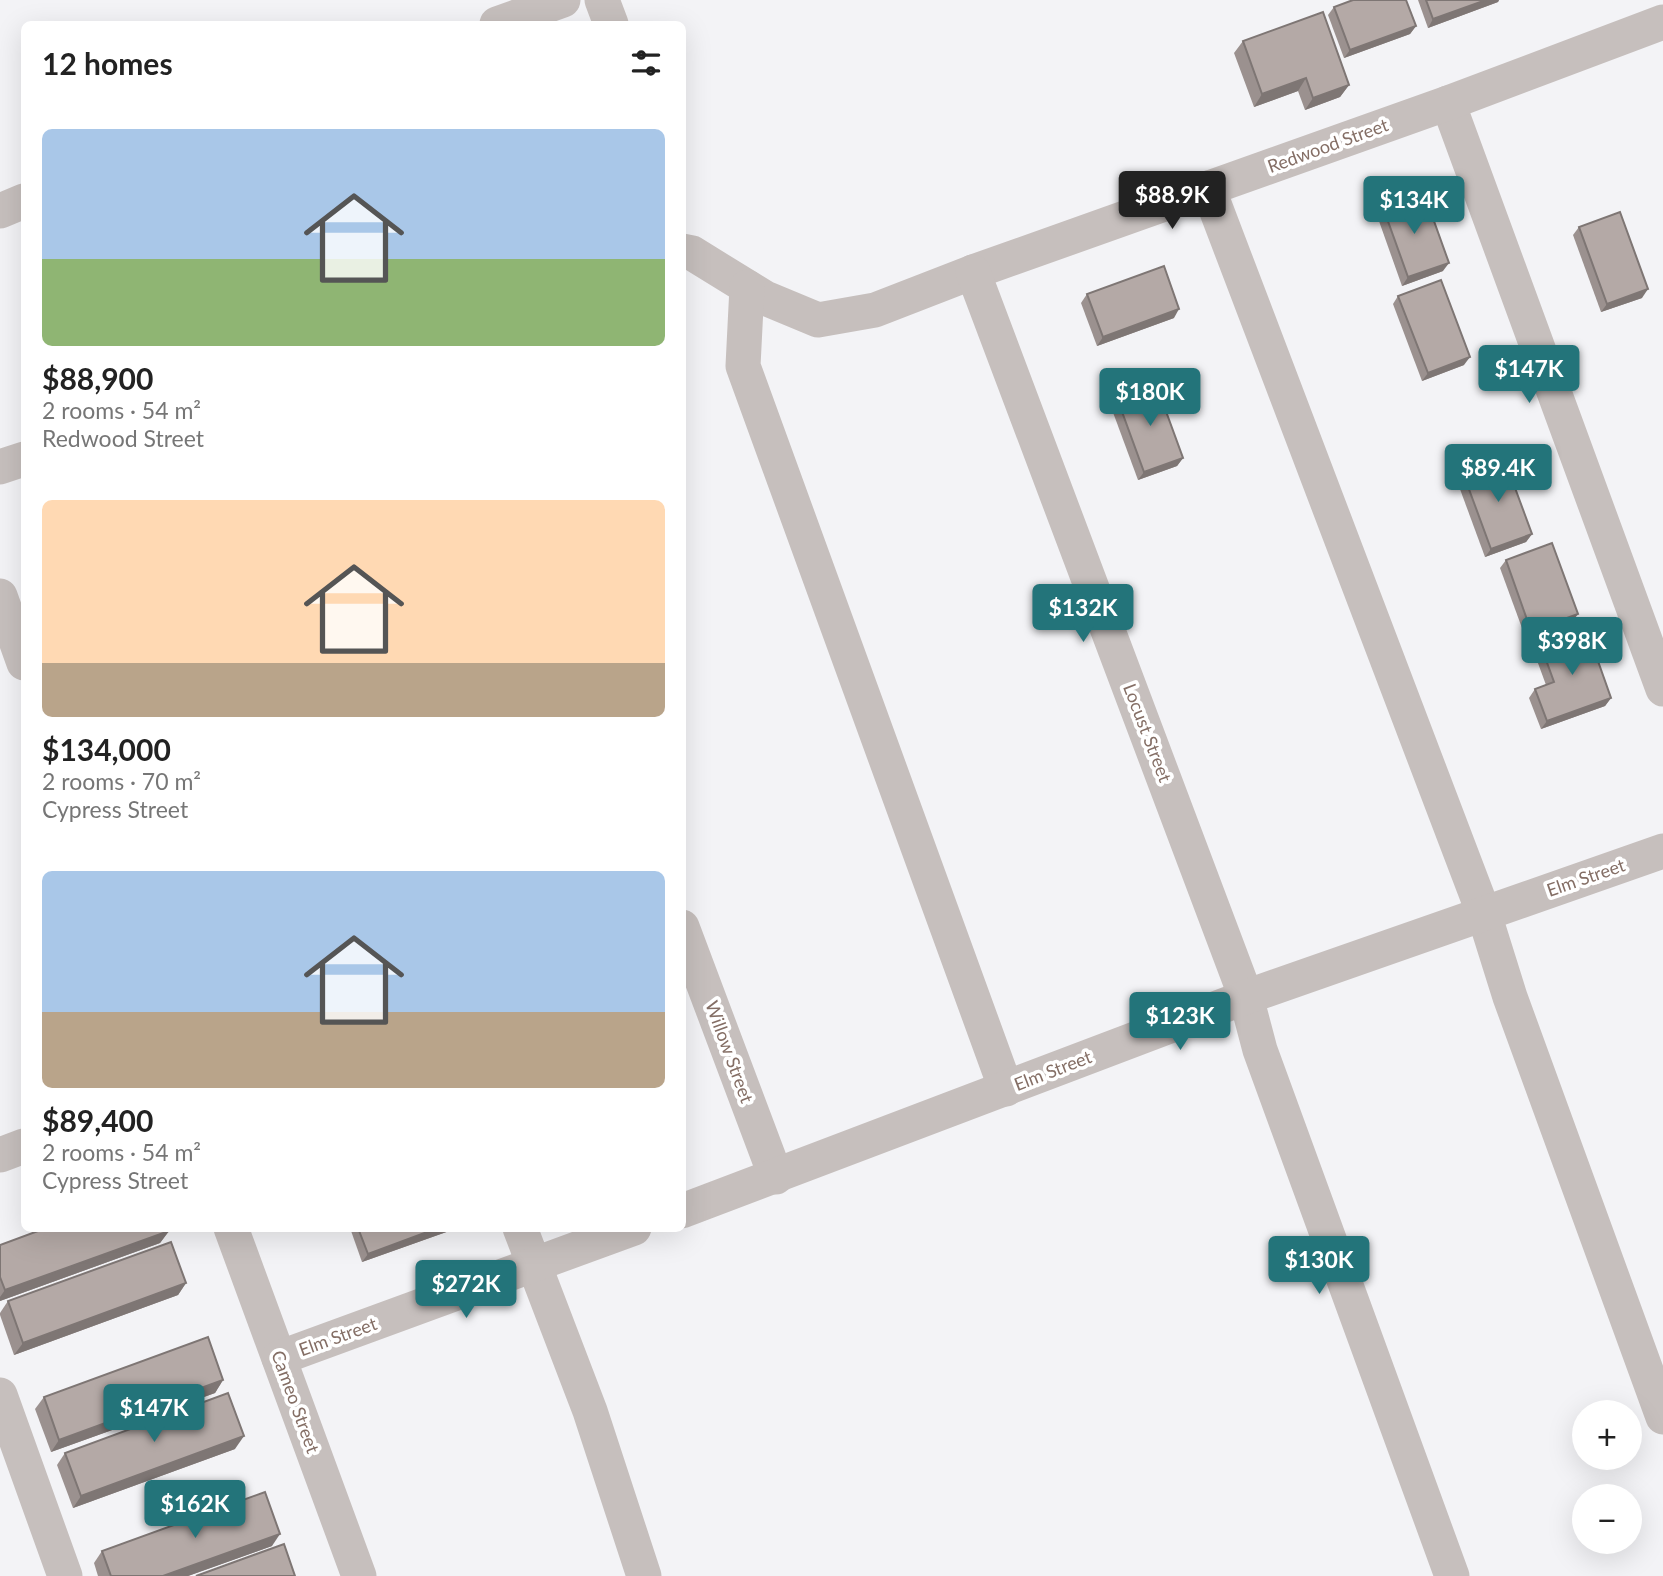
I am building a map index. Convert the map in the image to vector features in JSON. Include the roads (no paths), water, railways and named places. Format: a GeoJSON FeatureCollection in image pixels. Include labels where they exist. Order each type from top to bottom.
{"type":"FeatureCollection","features":[{"type":"Feature","properties":{"kind":"street"},"geometry":{"type":"LineString","coordinates":[[506,21],[563,0]]}},
{"type":"Feature","properties":{"kind":"street"},"geometry":{"type":"LineString","coordinates":[[602,0],[610,21]]}},
{"type":"Feature","properties":{"kind":"street","name":"Redwood Street"},"geometry":{"type":"LineString","coordinates":[[686,244],[765,298],[818,320],[875,310],[973,272],[1448,103],[1663,22]]}},
{"type":"Feature","properties":{"kind":"street"},"geometry":{"type":"LineString","coordinates":[[1448,103],[1663,689]]}},
{"type":"Feature","properties":{"kind":"street"},"geometry":{"type":"LineString","coordinates":[[1208,188],[1484,914],[1510,996],[1663,1417]]}},
{"type":"Feature","properties":{"kind":"street"},"geometry":{"type":"LineString","coordinates":[[0,211],[21,202]]}},
{"type":"Feature","properties":{"kind":"street","name":"Locust Street"},"geometry":{"type":"LineString","coordinates":[[973,272],[1246,997],[1260,1050],[1452,1576]]}},
{"type":"Feature","properties":{"kind":"street"},"geometry":{"type":"LineString","coordinates":[[747,287],[743,366],[1006,1089]]}},
{"type":"Feature","properties":{"kind":"street"},"geometry":{"type":"LineString","coordinates":[[0,467],[21,460]]}},
{"type":"Feature","properties":{"kind":"street"},"geometry":{"type":"LineString","coordinates":[[0,596],[21,655]]}},
{"type":"Feature","properties":{"kind":"street","name":"Elm Street"},"geometry":{"type":"LineString","coordinates":[[686,1210],[1246,997],[1663,851]]}},
{"type":"Feature","properties":{"kind":"street","name":"Willow Street"},"geometry":{"type":"LineString","coordinates":[[686,938],[776,1177]]}},
{"type":"Feature","properties":{"kind":"street"},"geometry":{"type":"LineString","coordinates":[[0,1156],[21,1147]]}},
{"type":"Feature","properties":{"kind":"street","name":"Cameo Street"},"geometry":{"type":"LineString","coordinates":[[232,1232],[359,1576]]}},
{"type":"Feature","properties":{"kind":"street"},"geometry":{"type":"LineString","coordinates":[[521,1232],[590,1411],[644,1576]]}},
{"type":"Feature","properties":{"kind":"street","name":"Elm Street"},"geometry":{"type":"LineString","coordinates":[[279,1358],[623,1232]]}},
{"type":"Feature","properties":{"kind":"street"},"geometry":{"type":"LineString","coordinates":[[0,1395],[65,1576]]}}]}
